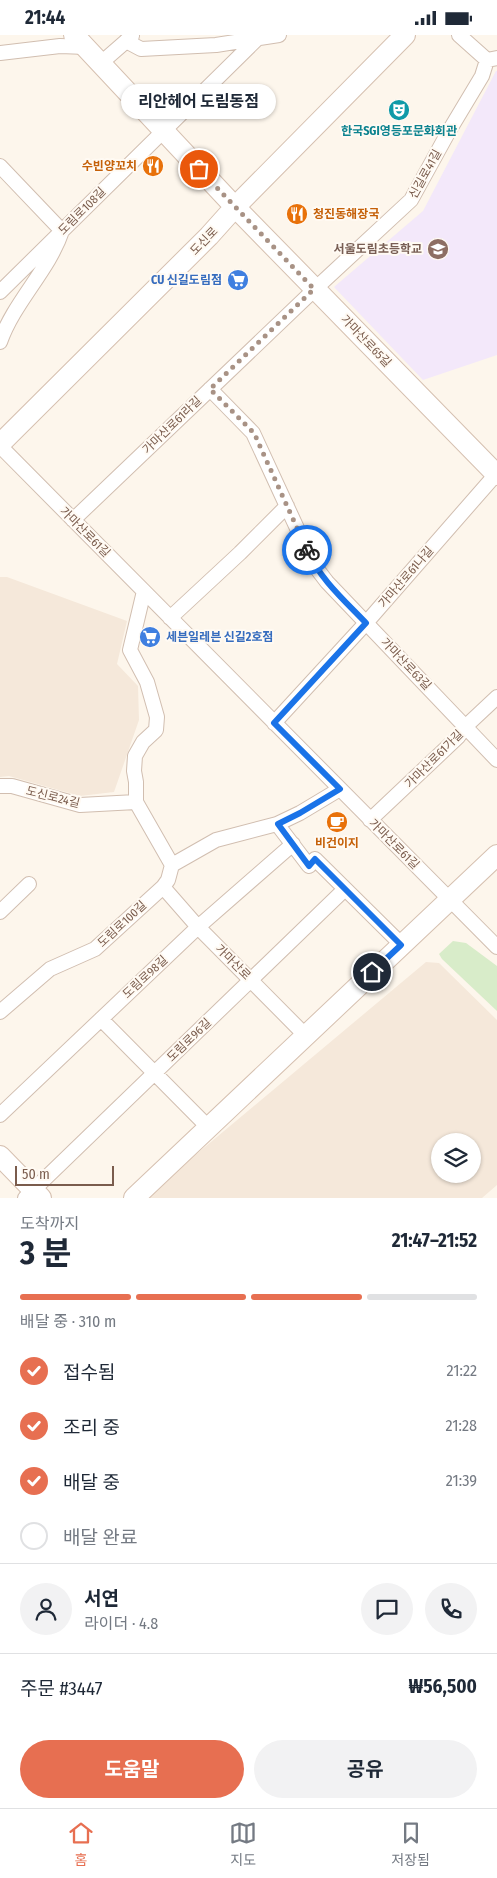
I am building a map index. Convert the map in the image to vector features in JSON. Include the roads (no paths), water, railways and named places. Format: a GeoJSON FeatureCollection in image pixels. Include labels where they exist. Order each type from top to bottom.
{"type":"FeatureCollection","features":[{"type":"Feature","properties":{"kind":"main road","name":"도신로"},"geometry":{"type":"LineString","coordinates":[[0,445],[406,35]]}},
{"type":"Feature","properties":{"kind":"main road","name":"가마산로65길"},"geometry":{"type":"LineString","coordinates":[[80,41],[235,207],[497,474]]}},
{"type":"Feature","properties":{"kind":"main road"},"geometry":{"type":"LineString","coordinates":[[134,1198],[497,855]]}},
{"type":"Feature","properties":{"kind":"main road"},"geometry":{"type":"LineString","coordinates":[[0,1156],[33,1195]]}},
{"type":"Feature","properties":{"kind":"street"},"geometry":{"type":"LineString","coordinates":[[101,63],[130,38],[142,49],[216,45],[279,35]]}},
{"type":"Feature","properties":{"kind":"street","name":"신길로41길"},"geometry":{"type":"LineString","coordinates":[[314,289],[411,200],[492,59],[459,35]]}},
{"type":"Feature","properties":{"kind":"street","name":"도림로108길"},"geometry":{"type":"LineString","coordinates":[[0,292],[259,37]]}},
{"type":"Feature","properties":{"kind":"street"},"geometry":{"type":"LineString","coordinates":[[0,53],[60,46],[80,41]]}},
{"type":"Feature","properties":{"kind":"street"},"geometry":{"type":"LineString","coordinates":[[0,166],[62,231],[58,242],[21,301],[0,342]]}},
{"type":"Feature","properties":{"kind":"street","name":"가마산로61라길"},"geometry":{"type":"LineString","coordinates":[[73,520],[314,289]]}},
{"type":"Feature","properties":{"kind":"street","name":"가마산로63길"},"geometry":{"type":"LineString","coordinates":[[210,389],[254,433],[314,565],[366,623],[497,760]]}},
{"type":"Feature","properties":{"kind":"street","name":"가마산로61길"},"geometry":{"type":"LineString","coordinates":[[0,445],[497,947]]}},
{"type":"Feature","properties":{"kind":"street","name":"가마산로61나길"},"geometry":{"type":"LineString","coordinates":[[274,723],[366,623],[497,474]]}},
{"type":"Feature","properties":{"kind":"street"},"geometry":{"type":"LineString","coordinates":[[170,618],[287,506]]}},
{"type":"Feature","properties":{"kind":"street"},"geometry":{"type":"LineString","coordinates":[[144,591],[130,651],[147,682],[158,717],[156,730],[144,742],[135,756],[136,802],[172,865],[216,840],[278,824],[340,789]]}},
{"type":"Feature","properties":{"kind":"street","name":"가마산로61가길"},"geometry":{"type":"LineString","coordinates":[[370,820],[458,737],[465,727],[497,697]]}},
{"type":"Feature","properties":{"kind":"street","name":"도신로24길"},"geometry":{"type":"LineString","coordinates":[[0,786],[12,786],[80,805],[136,802]]}},
{"type":"Feature","properties":{"kind":"street"},"geometry":{"type":"LineString","coordinates":[[278,824],[309,866],[315,859],[401,945]]}},
{"type":"Feature","properties":{"kind":"street","name":"도림로98길"},"geometry":{"type":"LineString","coordinates":[[0,1115],[198,927],[293,844]]}},
{"type":"Feature","properties":{"kind":"street","name":"도림로100길"},"geometry":{"type":"LineString","coordinates":[[0,1012],[50,969],[95,949],[163,887],[168,880],[172,865]]}},
{"type":"Feature","properties":{"kind":"street"},"geometry":{"type":"LineString","coordinates":[[0,912],[29,884]]}},
{"type":"Feature","properties":{"kind":"street","name":"가마산로"},"geometry":{"type":"LineString","coordinates":[[163,887],[198,927],[305,1035]]}},
{"type":"Feature","properties":{"kind":"street","name":"도림로96길"},"geometry":{"type":"LineString","coordinates":[[33,1195],[155,1073],[345,889]]}},
{"type":"Feature","properties":{"kind":"street"},"geometry":{"type":"LineString","coordinates":[[101,1019],[208,1127]]}},
{"type":"Feature","properties":{"kind":"place","name":"한국SGI영등포문화회관"},"geometry":{"type":"Point","coordinates":[399,110]}},
{"type":"Feature","properties":{"kind":"place","name":"수빈양꼬치"},"geometry":{"type":"Point","coordinates":[153,166]}},
{"type":"Feature","properties":{"kind":"place","name":"리안헤어 도림동점"},"geometry":{"type":"Point","coordinates":[199,169]}},
{"type":"Feature","properties":{"kind":"place","name":"청진동해장국"},"geometry":{"type":"Point","coordinates":[297,214]}},
{"type":"Feature","properties":{"kind":"place","name":"서울도림초등학교"},"geometry":{"type":"Point","coordinates":[438,249]}},
{"type":"Feature","properties":{"kind":"place","name":"CU 신길도림점"},"geometry":{"type":"Point","coordinates":[238,280]}},
{"type":"Feature","properties":{"kind":"place","name":"세븐일레븐 신길2호점"},"geometry":{"type":"Point","coordinates":[150,637]}},
{"type":"Feature","properties":{"kind":"place","name":"비건이지"},"geometry":{"type":"Point","coordinates":[337,822]}}]}
